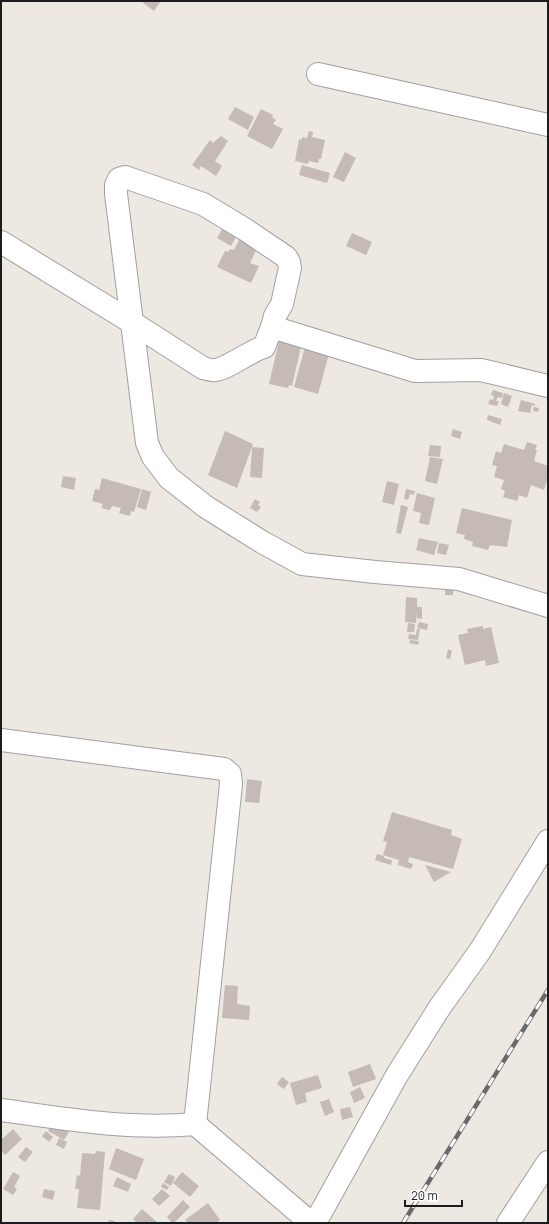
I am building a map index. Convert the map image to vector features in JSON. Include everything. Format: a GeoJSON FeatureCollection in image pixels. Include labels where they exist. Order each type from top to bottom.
{"type":"FeatureCollection","features":[{"type":"Feature","properties":{"kind":"street"},"geometry":{"type":"LineString","coordinates":[[318,74],[548,125]]}},
{"type":"Feature","properties":{"kind":"street"},"geometry":{"type":"LineString","coordinates":[[1,242],[133,323],[203,368],[216,370],[264,347],[275,316],[282,304],[290,268],[290,262],[286,257],[246,230],[203,204],[125,177],[119,179],[116,185],[116,194],[133,323],[147,443],[153,457],[169,478],[206,507],[262,542],[302,564],[459,579],[548,606]]}},
{"type":"Feature","properties":{"kind":"street"},"geometry":{"type":"LineString","coordinates":[[272,327],[415,371],[481,370],[548,386]]}},
{"type":"Feature","properties":{"kind":"street"},"geometry":{"type":"LineString","coordinates":[[1,740],[224,769],[230,774],[230,792],[195,1124]]}},
{"type":"Feature","properties":{"kind":"street"},"geometry":{"type":"LineString","coordinates":[[315,1223],[397,1075],[440,1007],[480,951],[548,841]]}},
{"type":"Feature","properties":{"kind":"street"},"geometry":{"type":"LineString","coordinates":[[1,1110],[142,1127],[195,1124],[311,1223]]}},
{"type":"Feature","properties":{"kind":"street"},"geometry":{"type":"LineString","coordinates":[[508,1223],[548,1162]]}},
{"type":"Feature","properties":{"kind":"building"},"geometry":{"type":"Polygon","coordinates":[[[144,1],[161,1],[154,11],[143,3],[144,1]]]}},
{"type":"Feature","properties":{"kind":"building"},"geometry":{"type":"Polygon","coordinates":[[[235,107],[254,117],[248,130],[228,119],[235,107]]]}},
{"type":"Feature","properties":{"kind":"building"},"geometry":{"type":"Polygon","coordinates":[[[261,109],[273,115],[272,117],[276,120],[273,124],[283,129],[272,149],[247,136],[261,109]]]}},
{"type":"Feature","properties":{"kind":"building"},"geometry":{"type":"Polygon","coordinates":[[[309,131],[313,132],[312,137],[325,140],[321,159],[319,159],[318,163],[309,161],[308,164],[295,161],[299,139],[302,140],[302,137],[307,138],[309,131]]]}},
{"type":"Feature","properties":{"kind":"building"},"geometry":{"type":"Polygon","coordinates":[[[221,136],[228,141],[215,161],[222,166],[216,176],[201,166],[199,170],[192,165],[210,140],[213,143],[221,136]]]}},
{"type":"Feature","properties":{"kind":"building"},"geometry":{"type":"Polygon","coordinates":[[[345,152],[356,158],[344,182],[333,177],[345,152]]]}},
{"type":"Feature","properties":{"kind":"building"},"geometry":{"type":"Polygon","coordinates":[[[302,165],[330,173],[327,183],[299,175],[302,165]]]}},
{"type":"Feature","properties":{"kind":"building"},"geometry":{"type":"Polygon","coordinates":[[[223,227],[237,235],[231,246],[217,238],[223,227]]]}},
{"type":"Feature","properties":{"kind":"building"},"geometry":{"type":"Polygon","coordinates":[[[352,233],[372,242],[366,255],[346,246],[352,233]]]}},
{"type":"Feature","properties":{"kind":"building"},"geometry":{"type":"Polygon","coordinates":[[[241,236],[259,244],[250,263],[259,266],[251,283],[217,267],[225,251],[228,252],[230,249],[234,250],[241,236]]]}},
{"type":"Feature","properties":{"kind":"building"},"geometry":{"type":"Polygon","coordinates":[[[279,341],[301,347],[292,386],[289,385],[288,388],[269,384],[279,341]]]}},
{"type":"Feature","properties":{"kind":"building"},"geometry":{"type":"Polygon","coordinates":[[[305,347],[329,354],[318,394],[294,387],[305,347]]]}},
{"type":"Feature","properties":{"kind":"building"},"geometry":{"type":"Polygon","coordinates":[[[493,390],[503,393],[502,398],[498,397],[496,401],[499,401],[497,406],[488,404],[490,399],[493,400],[494,396],[491,395],[493,390]]]}},
{"type":"Feature","properties":{"kind":"building"},"geometry":{"type":"Polygon","coordinates":[[[504,393],[512,396],[508,407],[501,404],[504,393]]]}},
{"type":"Feature","properties":{"kind":"building"},"geometry":{"type":"Polygon","coordinates":[[[521,400],[535,404],[535,406],[532,405],[530,413],[518,411],[521,400]]]}},
{"type":"Feature","properties":{"kind":"building"},"geometry":{"type":"Polygon","coordinates":[[[534,407],[539,408],[538,412],[533,411],[534,407]]]}},
{"type":"Feature","properties":{"kind":"building"},"geometry":{"type":"Polygon","coordinates":[[[488,415],[502,419],[500,425],[487,420],[488,415]]]}},
{"type":"Feature","properties":{"kind":"building"},"geometry":{"type":"Polygon","coordinates":[[[453,429],[462,432],[460,439],[451,436],[453,429]]]}},
{"type":"Feature","properties":{"kind":"building"},"geometry":{"type":"Polygon","coordinates":[[[225,431],[253,444],[237,488],[208,475],[225,431]]]}},
{"type":"Feature","properties":{"kind":"building"},"geometry":{"type":"Polygon","coordinates":[[[527,442],[537,445],[534,461],[548,466],[548,477],[544,490],[531,485],[527,498],[519,495],[517,501],[503,497],[505,491],[501,489],[504,480],[494,477],[497,466],[492,465],[496,451],[501,453],[504,444],[524,450],[527,442]]]}},
{"type":"Feature","properties":{"kind":"building"},"geometry":{"type":"Polygon","coordinates":[[[430,445],[441,446],[440,457],[428,456],[430,445]]]}},
{"type":"Feature","properties":{"kind":"building"},"geometry":{"type":"Polygon","coordinates":[[[252,447],[264,448],[262,478],[250,477],[252,447]]]}},
{"type":"Feature","properties":{"kind":"building"},"geometry":{"type":"Polygon","coordinates":[[[430,457],[443,459],[437,484],[425,481],[430,457]]]}},
{"type":"Feature","properties":{"kind":"building"},"geometry":{"type":"Polygon","coordinates":[[[63,476],[76,478],[74,490],[61,487],[63,476]]]}},
{"type":"Feature","properties":{"kind":"building"},"geometry":{"type":"Polygon","coordinates":[[[102,478],[141,489],[134,512],[131,511],[130,516],[119,513],[121,508],[112,506],[110,510],[101,508],[103,504],[92,501],[95,489],[99,490],[102,478]]]}},
{"type":"Feature","properties":{"kind":"building"},"geometry":{"type":"Polygon","coordinates":[[[387,481],[399,484],[394,505],[382,502],[387,481]]]}},
{"type":"Feature","properties":{"kind":"building"},"geometry":{"type":"Polygon","coordinates":[[[142,489],[151,492],[146,510],[137,507],[142,489]]]}},
{"type":"Feature","properties":{"kind":"building"},"geometry":{"type":"Polygon","coordinates":[[[406,489],[415,491],[414,495],[410,494],[408,500],[404,499],[406,489]]]}},
{"type":"Feature","properties":{"kind":"building"},"geometry":{"type":"Polygon","coordinates":[[[417,493],[435,498],[429,525],[419,523],[421,513],[413,511],[417,493]]]}},
{"type":"Feature","properties":{"kind":"building"},"geometry":{"type":"Polygon","coordinates":[[[255,499],[260,502],[258,505],[261,507],[257,512],[250,508],[255,499]]]}},
{"type":"Feature","properties":{"kind":"building"},"geometry":{"type":"Polygon","coordinates":[[[401,505],[408,507],[401,534],[396,533],[401,505]]]}},
{"type":"Feature","properties":{"kind":"building"},"geometry":{"type":"Polygon","coordinates":[[[462,508],[512,520],[507,547],[490,545],[488,550],[472,546],[473,542],[464,539],[465,535],[456,533],[462,508]]]}},
{"type":"Feature","properties":{"kind":"building"},"geometry":{"type":"Polygon","coordinates":[[[419,538],[438,542],[434,555],[416,550],[419,538]]]}},
{"type":"Feature","properties":{"kind":"building"},"geometry":{"type":"Polygon","coordinates":[[[439,543],[449,545],[446,555],[437,553],[439,543]]]}},
{"type":"Feature","properties":{"kind":"building"},"geometry":{"type":"Polygon","coordinates":[[[445,584],[453,584],[453,595],[445,595],[445,584]]]}},
{"type":"Feature","properties":{"kind":"building"},"geometry":{"type":"Polygon","coordinates":[[[406,597],[417,598],[417,607],[422,607],[422,619],[417,618],[417,610],[416,623],[405,622],[406,597]]]}},
{"type":"Feature","properties":{"kind":"building"},"geometry":{"type":"Polygon","coordinates":[[[419,622],[428,624],[427,630],[417,628],[419,622]]]}},
{"type":"Feature","properties":{"kind":"building"},"geometry":{"type":"Polygon","coordinates":[[[408,623],[415,624],[414,632],[407,632],[408,623]]]}},
{"type":"Feature","properties":{"kind":"building"},"geometry":{"type":"Polygon","coordinates":[[[483,626],[483,629],[491,627],[499,663],[486,666],[485,660],[465,665],[458,635],[468,633],[467,629],[483,626]]]}},
{"type":"Feature","properties":{"kind":"building"},"geometry":{"type":"Polygon","coordinates":[[[417,629],[420,629],[418,640],[408,639],[409,634],[416,635],[417,629]]]}},
{"type":"Feature","properties":{"kind":"building"},"geometry":{"type":"Polygon","coordinates":[[[410,640],[419,641],[418,645],[409,643],[410,640]]]}},
{"type":"Feature","properties":{"kind":"building"},"geometry":{"type":"Polygon","coordinates":[[[448,649],[452,651],[450,659],[446,658],[448,649]]]}},
{"type":"Feature","properties":{"kind":"building"},"geometry":{"type":"Polygon","coordinates":[[[247,779],[262,781],[259,803],[245,802],[247,779]]]}},
{"type":"Feature","properties":{"kind":"building"},"geometry":{"type":"Polygon","coordinates":[[[392,812],[452,830],[451,835],[462,839],[453,869],[409,857],[408,862],[413,864],[411,869],[398,865],[399,860],[383,855],[387,842],[383,841],[392,812]]]}},
{"type":"Feature","properties":{"kind":"building"},"geometry":{"type":"Polygon","coordinates":[[[377,854],[392,860],[391,865],[375,860],[377,854]]]}},
{"type":"Feature","properties":{"kind":"building"},"geometry":{"type":"Polygon","coordinates":[[[425,865],[451,872],[434,882],[425,865]]]}},
{"type":"Feature","properties":{"kind":"building"},"geometry":{"type":"Polygon","coordinates":[[[225,985],[238,986],[237,1004],[250,1006],[249,1020],[222,1018],[225,985]]]}},
{"type":"Feature","properties":{"kind":"building"},"geometry":{"type":"Polygon","coordinates":[[[370,1064],[376,1079],[353,1087],[348,1072],[370,1064]]]}},
{"type":"Feature","properties":{"kind":"building"},"geometry":{"type":"Polygon","coordinates":[[[318,1075],[322,1088],[305,1093],[307,1102],[296,1105],[290,1083],[318,1075]]]}},
{"type":"Feature","properties":{"kind":"building"},"geometry":{"type":"Polygon","coordinates":[[[282,1077],[289,1082],[284,1089],[277,1084],[282,1077]]]}},
{"type":"Feature","properties":{"kind":"building"},"geometry":{"type":"Polygon","coordinates":[[[360,1087],[365,1098],[354,1103],[350,1092],[360,1087]]]}},
{"type":"Feature","properties":{"kind":"building"},"geometry":{"type":"Polygon","coordinates":[[[329,1099],[334,1112],[325,1116],[320,1102],[329,1099]]]}},
{"type":"Feature","properties":{"kind":"building"},"geometry":{"type":"Polygon","coordinates":[[[350,1107],[353,1117],[342,1120],[340,1109],[350,1107]]]}},
{"type":"Feature","properties":{"kind":"building"},"geometry":{"type":"Polygon","coordinates":[[[51,1126],[57,1130],[59,1126],[69,1132],[64,1140],[48,1131],[51,1126]]]}},
{"type":"Feature","properties":{"kind":"building"},"geometry":{"type":"Polygon","coordinates":[[[13,1129],[22,1139],[5,1155],[1,1150],[1,1140],[13,1129]]]}},
{"type":"Feature","properties":{"kind":"building"},"geometry":{"type":"Polygon","coordinates":[[[46,1131],[53,1137],[49,1142],[42,1136],[46,1131]]]}},
{"type":"Feature","properties":{"kind":"building"},"geometry":{"type":"Polygon","coordinates":[[[59,1138],[67,1142],[64,1149],[56,1145],[59,1138]]]}},
{"type":"Feature","properties":{"kind":"building"},"geometry":{"type":"Polygon","coordinates":[[[26,1147],[33,1152],[25,1162],[18,1157],[26,1147]]]}},
{"type":"Feature","properties":{"kind":"building"},"geometry":{"type":"Polygon","coordinates":[[[116,1148],[144,1159],[136,1180],[109,1169],[116,1148]]]}},
{"type":"Feature","properties":{"kind":"building"},"geometry":{"type":"Polygon","coordinates":[[[96,1151],[105,1152],[100,1210],[77,1208],[79,1189],[75,1189],[77,1175],[80,1176],[82,1153],[95,1154],[96,1151]]]}},
{"type":"Feature","properties":{"kind":"building"},"geometry":{"type":"Polygon","coordinates":[[[13,1172],[20,1176],[14,1187],[17,1189],[13,1195],[3,1189],[13,1172]]]}},
{"type":"Feature","properties":{"kind":"building"},"geometry":{"type":"Polygon","coordinates":[[[182,1172],[199,1186],[190,1197],[173,1183],[182,1172]]]}},
{"type":"Feature","properties":{"kind":"building"},"geometry":{"type":"Polygon","coordinates":[[[169,1174],[175,1177],[171,1186],[164,1182],[169,1174]]]}},
{"type":"Feature","properties":{"kind":"building"},"geometry":{"type":"Polygon","coordinates":[[[117,1177],[131,1184],[128,1192],[113,1186],[117,1177]]]}},
{"type":"Feature","properties":{"kind":"building"},"geometry":{"type":"Polygon","coordinates":[[[163,1183],[169,1187],[167,1190],[161,1187],[163,1183]]]}},
{"type":"Feature","properties":{"kind":"building"},"geometry":{"type":"Polygon","coordinates":[[[44,1189],[55,1191],[53,1200],[42,1197],[44,1189]]]}},
{"type":"Feature","properties":{"kind":"building"},"geometry":{"type":"Polygon","coordinates":[[[162,1189],[170,1196],[159,1206],[152,1199],[162,1189]]]}},
{"type":"Feature","properties":{"kind":"building"},"geometry":{"type":"Polygon","coordinates":[[[183,1200],[190,1207],[174,1223],[172,1223],[167,1217],[183,1200]]]}},
{"type":"Feature","properties":{"kind":"building"},"geometry":{"type":"Polygon","coordinates":[[[208,1203],[220,1220],[216,1223],[188,1223],[185,1220],[208,1203]]]}},
{"type":"Feature","properties":{"kind":"building"},"geometry":{"type":"Polygon","coordinates":[[[142,1209],[158,1223],[137,1223],[133,1219],[142,1209]]]}},
{"type":"Feature","properties":{"kind":"building"},"geometry":{"type":"Polygon","coordinates":[[[109,1220],[115,1221],[114,1223],[108,1223],[109,1220]]]}},
{"type":"Feature","properties":{"kind":"railway"},"geometry":{"type":"LineString","coordinates":[[403,1223],[548,990]]}}]}
